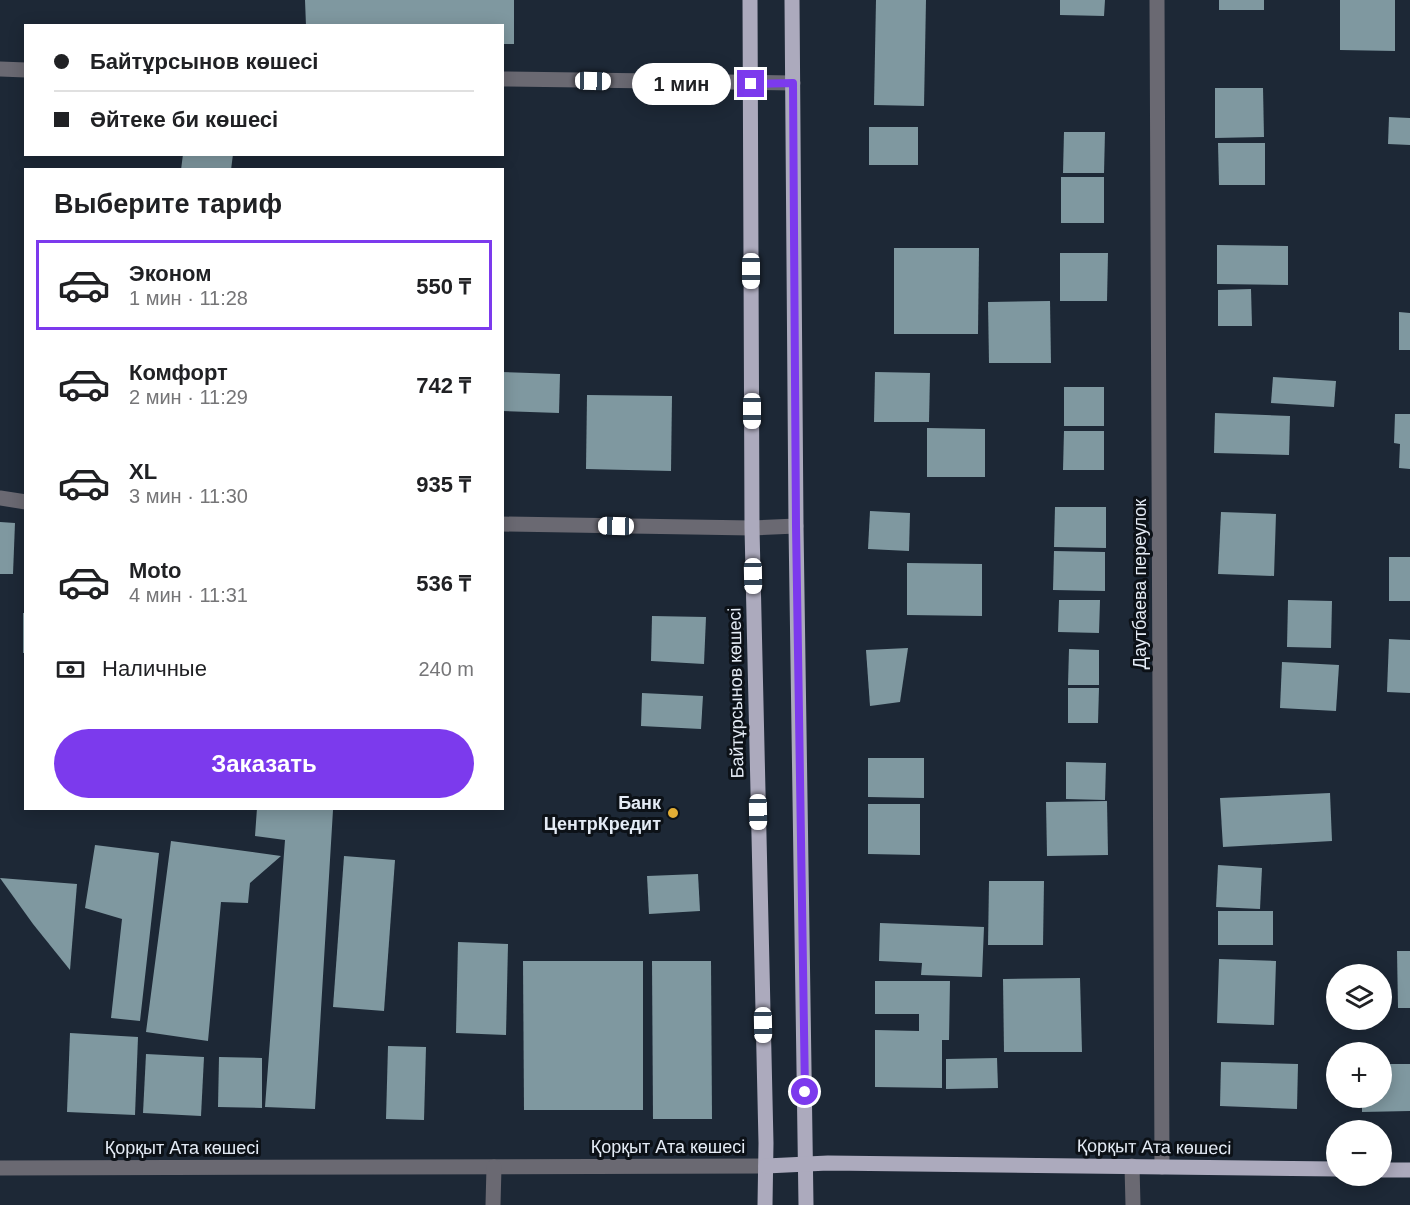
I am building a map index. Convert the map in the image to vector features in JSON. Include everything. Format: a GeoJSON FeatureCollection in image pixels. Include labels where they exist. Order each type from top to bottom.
{"type":"FeatureCollection","features":[{"type":"Feature","properties":{"kind":"main road","name":"Байтұрсынов көшесі"},"geometry":{"type":"LineString","coordinates":[[750,0],[752,528],[765,1205]]}},
{"type":"Feature","properties":{"kind":"main road"},"geometry":{"type":"LineString","coordinates":[[792,0],[796,526],[806,1205]]}},
{"type":"Feature","properties":{"kind":"main road","name":"Қорқыт Ата көшесі"},"geometry":{"type":"LineString","coordinates":[[766,1166],[806,1163],[1326,1169]]}},
{"type":"Feature","properties":{"kind":"main road"},"geometry":{"type":"LineString","coordinates":[[1392,1170],[1410,1170]]}},
{"type":"Feature","properties":{"kind":"street","name":"Даутбаева переулок"},"geometry":{"type":"LineString","coordinates":[[1158,0],[1162,1167]]}},
{"type":"Feature","properties":{"kind":"street"},"geometry":{"type":"LineString","coordinates":[[0,69],[24,70]]}},
{"type":"Feature","properties":{"kind":"street"},"geometry":{"type":"LineString","coordinates":[[504,79],[793,83]]}},
{"type":"Feature","properties":{"kind":"street"},"geometry":{"type":"LineString","coordinates":[[0,498],[24,502]]}},
{"type":"Feature","properties":{"kind":"street"},"geometry":{"type":"LineString","coordinates":[[504,524],[752,528],[796,526]]}},
{"type":"Feature","properties":{"kind":"street","name":"Қорқыт Ата көшесі"},"geometry":{"type":"LineString","coordinates":[[0,1168],[766,1166]]}},
{"type":"Feature","properties":{"kind":"street"},"geometry":{"type":"LineString","coordinates":[[1132,1166],[1133,1205]]}},
{"type":"Feature","properties":{"kind":"street"},"geometry":{"type":"LineString","coordinates":[[493,1205],[494,1167]]}},
{"type":"Feature","properties":{"kind":"building"},"geometry":{"type":"Polygon","coordinates":[[[305,0],[514,0],[514,44],[504,44],[504,24],[306,24],[305,0]]]}},
{"type":"Feature","properties":{"kind":"building"},"geometry":{"type":"Polygon","coordinates":[[[876,0],[926,0],[924,106],[874,105],[876,0]]]}},
{"type":"Feature","properties":{"kind":"building"},"geometry":{"type":"Polygon","coordinates":[[[1060,0],[1105,0],[1104,16],[1060,15],[1060,0]]]}},
{"type":"Feature","properties":{"kind":"building"},"geometry":{"type":"Polygon","coordinates":[[[1219,0],[1264,0],[1264,10],[1219,10],[1219,0]]]}},
{"type":"Feature","properties":{"kind":"building"},"geometry":{"type":"Polygon","coordinates":[[[1340,0],[1395,0],[1395,51],[1340,50],[1340,0]]]}},
{"type":"Feature","properties":{"kind":"building"},"geometry":{"type":"Polygon","coordinates":[[[1215,88],[1263,88],[1264,137],[1215,138],[1215,88]]]}},
{"type":"Feature","properties":{"kind":"building"},"geometry":{"type":"Polygon","coordinates":[[[1389,117],[1410,118],[1410,145],[1388,144],[1389,117]]]}},
{"type":"Feature","properties":{"kind":"building"},"geometry":{"type":"Polygon","coordinates":[[[869,127],[918,127],[918,165],[869,165],[869,127]]]}},
{"type":"Feature","properties":{"kind":"building"},"geometry":{"type":"Polygon","coordinates":[[[1064,132],[1105,132],[1104,173],[1063,173],[1064,132]]]}},
{"type":"Feature","properties":{"kind":"building"},"geometry":{"type":"Polygon","coordinates":[[[1218,143],[1265,143],[1265,185],[1219,185],[1218,143]]]}},
{"type":"Feature","properties":{"kind":"building"},"geometry":{"type":"Polygon","coordinates":[[[183,156],[233,156],[231,168],[181,168],[183,156]]]}},
{"type":"Feature","properties":{"kind":"building"},"geometry":{"type":"Polygon","coordinates":[[[1061,177],[1104,177],[1104,223],[1061,223],[1061,177]]]}},
{"type":"Feature","properties":{"kind":"building"},"geometry":{"type":"Polygon","coordinates":[[[1217,245],[1288,246],[1288,285],[1217,284],[1217,245]]]}},
{"type":"Feature","properties":{"kind":"building"},"geometry":{"type":"Polygon","coordinates":[[[894,248],[979,248],[978,334],[894,334],[894,248]]]}},
{"type":"Feature","properties":{"kind":"building"},"geometry":{"type":"Polygon","coordinates":[[[1060,253],[1108,253],[1107,301],[1060,301],[1060,253]]]}},
{"type":"Feature","properties":{"kind":"building"},"geometry":{"type":"Polygon","coordinates":[[[1251,289],[1252,326],[1218,326],[1218,290],[1251,289]]]}},
{"type":"Feature","properties":{"kind":"building"},"geometry":{"type":"Polygon","coordinates":[[[1050,301],[1051,363],[989,363],[988,302],[1050,301]]]}},
{"type":"Feature","properties":{"kind":"building"},"geometry":{"type":"Polygon","coordinates":[[[1399,312],[1410,313],[1410,350],[1399,350],[1399,312]]]}},
{"type":"Feature","properties":{"kind":"building"},"geometry":{"type":"Polygon","coordinates":[[[504,372],[560,374],[559,413],[504,411],[504,372]]]}},
{"type":"Feature","properties":{"kind":"building"},"geometry":{"type":"Polygon","coordinates":[[[875,372],[930,373],[929,422],[874,422],[875,372]]]}},
{"type":"Feature","properties":{"kind":"building"},"geometry":{"type":"Polygon","coordinates":[[[1273,377],[1336,381],[1334,407],[1271,403],[1273,377]]]}},
{"type":"Feature","properties":{"kind":"building"},"geometry":{"type":"Polygon","coordinates":[[[1064,387],[1104,387],[1104,426],[1064,426],[1064,387]]]}},
{"type":"Feature","properties":{"kind":"building"},"geometry":{"type":"Polygon","coordinates":[[[587,395],[672,396],[671,471],[586,469],[587,395]]]}},
{"type":"Feature","properties":{"kind":"building"},"geometry":{"type":"Polygon","coordinates":[[[1215,413],[1290,416],[1289,455],[1214,453],[1215,413]]]}},
{"type":"Feature","properties":{"kind":"building"},"geometry":{"type":"Polygon","coordinates":[[[1395,414],[1410,414],[1410,469],[1399,468],[1400,444],[1394,443],[1395,414]]]}},
{"type":"Feature","properties":{"kind":"building"},"geometry":{"type":"Polygon","coordinates":[[[927,428],[985,429],[985,477],[927,477],[927,428]]]}},
{"type":"Feature","properties":{"kind":"building"},"geometry":{"type":"Polygon","coordinates":[[[1064,431],[1104,431],[1104,470],[1063,470],[1064,431]]]}},
{"type":"Feature","properties":{"kind":"building"},"geometry":{"type":"Polygon","coordinates":[[[1055,507],[1106,507],[1106,548],[1054,547],[1055,507]]]}},
{"type":"Feature","properties":{"kind":"building"},"geometry":{"type":"Polygon","coordinates":[[[870,511],[910,513],[909,551],[868,549],[870,511]]]}},
{"type":"Feature","properties":{"kind":"building"},"geometry":{"type":"Polygon","coordinates":[[[1221,512],[1276,514],[1274,576],[1218,574],[1221,512]]]}},
{"type":"Feature","properties":{"kind":"building"},"geometry":{"type":"Polygon","coordinates":[[[0,522],[15,523],[13,574],[0,574],[0,522]]]}},
{"type":"Feature","properties":{"kind":"building"},"geometry":{"type":"Polygon","coordinates":[[[1054,551],[1105,552],[1105,591],[1053,590],[1054,551]]]}},
{"type":"Feature","properties":{"kind":"building"},"geometry":{"type":"Polygon","coordinates":[[[1389,557],[1410,557],[1410,601],[1389,601],[1389,557]]]}},
{"type":"Feature","properties":{"kind":"building"},"geometry":{"type":"Polygon","coordinates":[[[907,563],[982,564],[982,616],[907,615],[907,563]]]}},
{"type":"Feature","properties":{"kind":"building"},"geometry":{"type":"Polygon","coordinates":[[[1059,600],[1100,600],[1099,633],[1058,632],[1059,600]]]}},
{"type":"Feature","properties":{"kind":"building"},"geometry":{"type":"Polygon","coordinates":[[[1288,600],[1332,601],[1331,648],[1287,647],[1288,600]]]}},
{"type":"Feature","properties":{"kind":"building"},"geometry":{"type":"Polygon","coordinates":[[[23,613],[24,613],[24,653],[23,613]]]}},
{"type":"Feature","properties":{"kind":"building"},"geometry":{"type":"Polygon","coordinates":[[[652,616],[706,617],[704,664],[651,661],[652,616]]]}},
{"type":"Feature","properties":{"kind":"building"},"geometry":{"type":"Polygon","coordinates":[[[1389,639],[1410,640],[1410,693],[1387,692],[1389,639]]]}},
{"type":"Feature","properties":{"kind":"building"},"geometry":{"type":"Polygon","coordinates":[[[908,648],[900,702],[870,706],[866,650],[908,648]]]}},
{"type":"Feature","properties":{"kind":"building"},"geometry":{"type":"Polygon","coordinates":[[[1069,649],[1099,650],[1099,685],[1068,685],[1069,649]]]}},
{"type":"Feature","properties":{"kind":"building"},"geometry":{"type":"Polygon","coordinates":[[[1282,662],[1339,665],[1336,711],[1280,708],[1282,662]]]}},
{"type":"Feature","properties":{"kind":"building"},"geometry":{"type":"Polygon","coordinates":[[[1068,688],[1099,688],[1098,723],[1068,723],[1068,688]]]}},
{"type":"Feature","properties":{"kind":"building"},"geometry":{"type":"Polygon","coordinates":[[[642,693],[703,696],[701,729],[641,726],[642,693]]]}},
{"type":"Feature","properties":{"kind":"building"},"geometry":{"type":"Polygon","coordinates":[[[868,758],[924,758],[924,798],[868,797],[868,758]]]}},
{"type":"Feature","properties":{"kind":"building"},"geometry":{"type":"Polygon","coordinates":[[[1066,762],[1106,763],[1105,800],[1066,799],[1066,762]]]}},
{"type":"Feature","properties":{"kind":"building"},"geometry":{"type":"Polygon","coordinates":[[[1330,793],[1332,841],[1223,847],[1220,798],[1330,793]]]}},
{"type":"Feature","properties":{"kind":"building"},"geometry":{"type":"Polygon","coordinates":[[[1107,801],[1108,855],[1047,856],[1046,802],[1107,801]]]}},
{"type":"Feature","properties":{"kind":"building"},"geometry":{"type":"Polygon","coordinates":[[[868,804],[920,804],[920,855],[868,854],[868,804]]]}},
{"type":"Feature","properties":{"kind":"building"},"geometry":{"type":"Polygon","coordinates":[[[257,810],[333,810],[315,1109],[265,1107],[285,840],[255,836],[257,810]]]}},
{"type":"Feature","properties":{"kind":"building"},"geometry":{"type":"Polygon","coordinates":[[[171,841],[281,856],[250,883],[248,903],[221,902],[208,1041],[146,1032],[171,841]]]}},
{"type":"Feature","properties":{"kind":"building"},"geometry":{"type":"Polygon","coordinates":[[[95,845],[159,853],[140,1021],[111,1018],[122,919],[85,908],[95,845]]]}},
{"type":"Feature","properties":{"kind":"building"},"geometry":{"type":"Polygon","coordinates":[[[344,856],[395,860],[384,1011],[333,1007],[344,856]]]}},
{"type":"Feature","properties":{"kind":"building"},"geometry":{"type":"Polygon","coordinates":[[[1218,865],[1262,868],[1260,909],[1216,907],[1218,865]]]}},
{"type":"Feature","properties":{"kind":"building"},"geometry":{"type":"Polygon","coordinates":[[[698,874],[700,911],[649,914],[647,876],[698,874]]]}},
{"type":"Feature","properties":{"kind":"building"},"geometry":{"type":"Polygon","coordinates":[[[0,878],[77,884],[70,970],[33,924],[0,878]]]}},
{"type":"Feature","properties":{"kind":"building"},"geometry":{"type":"Polygon","coordinates":[[[989,881],[1044,881],[1043,945],[988,945],[989,881]]]}},
{"type":"Feature","properties":{"kind":"building"},"geometry":{"type":"Polygon","coordinates":[[[1218,911],[1273,911],[1273,945],[1218,945],[1218,911]]]}},
{"type":"Feature","properties":{"kind":"building"},"geometry":{"type":"Polygon","coordinates":[[[880,923],[984,927],[982,977],[921,975],[922,963],[879,961],[880,923]]]}},
{"type":"Feature","properties":{"kind":"building"},"geometry":{"type":"Polygon","coordinates":[[[458,942],[508,944],[506,1035],[456,1033],[458,942]]]}},
{"type":"Feature","properties":{"kind":"building"},"geometry":{"type":"Polygon","coordinates":[[[1397,951],[1410,951],[1410,1008],[1398,1008],[1397,951]]]}},
{"type":"Feature","properties":{"kind":"building"},"geometry":{"type":"Polygon","coordinates":[[[1219,959],[1276,961],[1274,1025],[1217,1023],[1219,959]]]}},
{"type":"Feature","properties":{"kind":"building"},"geometry":{"type":"Polygon","coordinates":[[[523,961],[643,961],[643,1110],[524,1110],[523,961]]]}},
{"type":"Feature","properties":{"kind":"building"},"geometry":{"type":"Polygon","coordinates":[[[652,961],[711,961],[712,1119],[653,1119],[652,961]]]}},
{"type":"Feature","properties":{"kind":"building"},"geometry":{"type":"Polygon","coordinates":[[[1080,978],[1082,1052],[1004,1052],[1003,979],[1080,978]]]}},
{"type":"Feature","properties":{"kind":"building"},"geometry":{"type":"Polygon","coordinates":[[[875,981],[950,981],[949,1040],[942,1040],[942,1088],[875,1087],[875,1030],[919,1031],[919,1014],[875,1014],[875,981]]]}},
{"type":"Feature","properties":{"kind":"building"},"geometry":{"type":"Polygon","coordinates":[[[70,1033],[138,1037],[135,1115],[67,1112],[70,1033]]]}},
{"type":"Feature","properties":{"kind":"building"},"geometry":{"type":"Polygon","coordinates":[[[388,1046],[426,1047],[424,1120],[386,1119],[388,1046]]]}},
{"type":"Feature","properties":{"kind":"building"},"geometry":{"type":"Polygon","coordinates":[[[146,1054],[204,1057],[201,1116],[143,1113],[146,1054]]]}},
{"type":"Feature","properties":{"kind":"building"},"geometry":{"type":"Polygon","coordinates":[[[219,1057],[262,1058],[262,1108],[218,1107],[219,1057]]]}},
{"type":"Feature","properties":{"kind":"building"},"geometry":{"type":"Polygon","coordinates":[[[997,1058],[998,1088],[946,1089],[946,1059],[997,1058]]]}},
{"type":"Feature","properties":{"kind":"building"},"geometry":{"type":"Polygon","coordinates":[[[1221,1062],[1298,1064],[1297,1109],[1220,1106],[1221,1062]]]}},
{"type":"Feature","properties":{"kind":"building"},"geometry":{"type":"Polygon","coordinates":[[[1392,1064],[1410,1064],[1410,1111],[1362,1112],[1362,1108],[1392,1108],[1392,1064]]]}},
{"type":"Feature","properties":{"kind":"place","name":"Банк ЦентрКредит"},"geometry":{"type":"Point","coordinates":[673,813]}},
{"type":"Feature","properties":{"kind":"route"},"geometry":{"type":"LineString","coordinates":[[751,84],[793,83],[796,526],[805,1092]]}}]}
